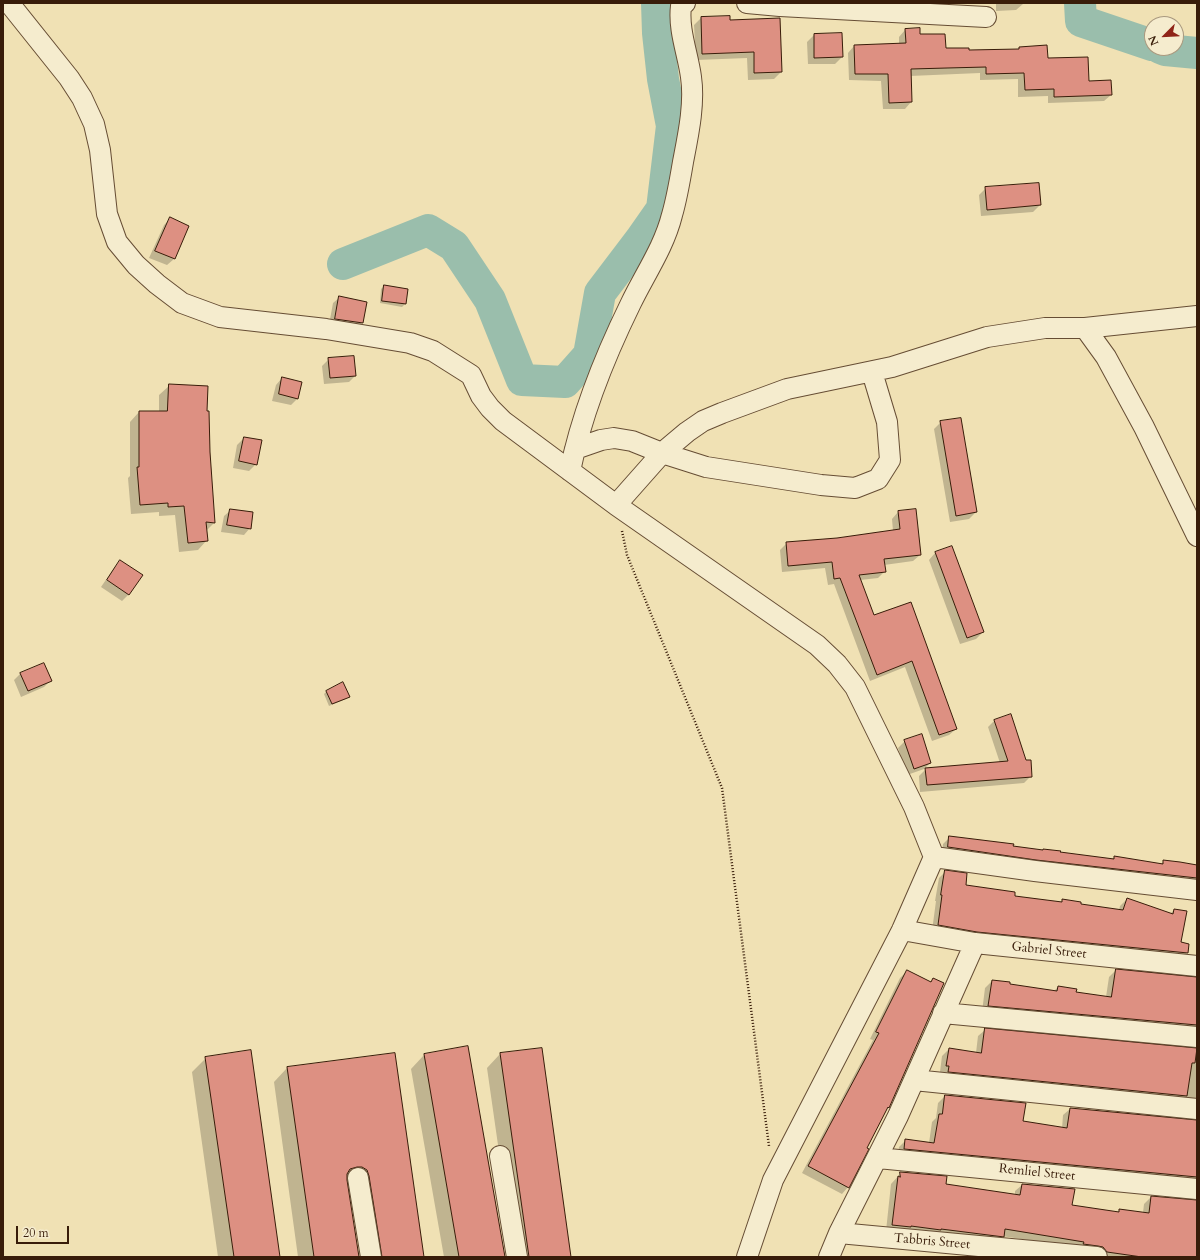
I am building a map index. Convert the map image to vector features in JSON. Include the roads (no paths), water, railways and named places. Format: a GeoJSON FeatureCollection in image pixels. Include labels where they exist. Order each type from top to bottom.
{"type":"FeatureCollection","features":[{"type":"Feature","properties":{"kind":"street"},"geometry":{"type":"LineString","coordinates":[[9,3],[69,78],[82,98],[94,124],[100,150],[107,214],[117,242],[136,265],[157,284],[182,303],[220,317],[326,329],[410,344],[433,351],[471,375],[481,396],[490,408],[503,420],[616,505],[817,645],[837,664],[855,687],[914,807],[934,857],[902,930],[773,1180],[747,1257]]}},
{"type":"Feature","properties":{"kind":"street"},"geometry":{"type":"LineString","coordinates":[[570,471],[574,449],[604,362],[631,302],[658,254],[672,216],[687,141],[691,108],[691,78],[680,12],[681,6],[684,3]]}},
{"type":"Feature","properties":{"kind":"street"},"geometry":{"type":"LineString","coordinates":[[747,3],[986,17]]}},
{"type":"Feature","properties":{"kind":"street"},"geometry":{"type":"LineString","coordinates":[[616,505],[662,453],[703,421],[787,389],[892,367],[987,337],[1045,328],[1085,328],[1197,316]]}},
{"type":"Feature","properties":{"kind":"street"},"geometry":{"type":"LineString","coordinates":[[1085,328],[1106,357],[1144,427],[1197,536]]}},
{"type":"Feature","properties":{"kind":"street"},"geometry":{"type":"LineString","coordinates":[[574,449],[601,440],[614,438],[632,441],[662,453],[706,467],[821,485],[855,488],[878,480],[890,460],[887,422],[872,372]]}},
{"type":"Feature","properties":{"kind":"street"},"geometry":{"type":"LineString","coordinates":[[934,857],[1035,871],[1197,890]]}},
{"type":"Feature","properties":{"kind":"street","name":"Gabriel Street"},"geometry":{"type":"LineString","coordinates":[[902,930],[975,943],[1197,966]]}},
{"type":"Feature","properties":{"kind":"street"},"geometry":{"type":"LineString","coordinates":[[829,1257],[839,1233],[878,1158],[975,943]]}},
{"type":"Feature","properties":{"kind":"street"},"geometry":{"type":"LineString","coordinates":[[943,1013],[1197,1038]]}},
{"type":"Feature","properties":{"kind":"street"},"geometry":{"type":"LineString","coordinates":[[914,1080],[1197,1108]]}},
{"type":"Feature","properties":{"kind":"street"},"geometry":{"type":"LineString","coordinates":[[500,1156],[517,1257]]}},
{"type":"Feature","properties":{"kind":"street","name":"Remliel Street"},"geometry":{"type":"LineString","coordinates":[[878,1158],[1197,1189]]}},
{"type":"Feature","properties":{"kind":"street"},"geometry":{"type":"LineString","coordinates":[[358,1178],[371,1257]]}},
{"type":"Feature","properties":{"kind":"street","name":"Tabbris Street"},"geometry":{"type":"LineString","coordinates":[[839,1233],[1097,1257]]}},
{"type":"Feature","properties":{"kind":"waterway"},"geometry":{"type":"LineString","coordinates":[[343,264],[428,230],[454,246],[490,300],[522,380],[565,382],[589,355],[600,293],[662,209],[672,126],[663,79],[658,33],[657,3]]}},
{"type":"Feature","properties":{"kind":"waterway"},"geometry":{"type":"LineString","coordinates":[[1080,3],[1081,21],[1144,42]]}},
{"type":"Feature","properties":{"kind":"waterway"},"geometry":{"type":"LineString","coordinates":[[1184,52],[1197,53]]}}]}
